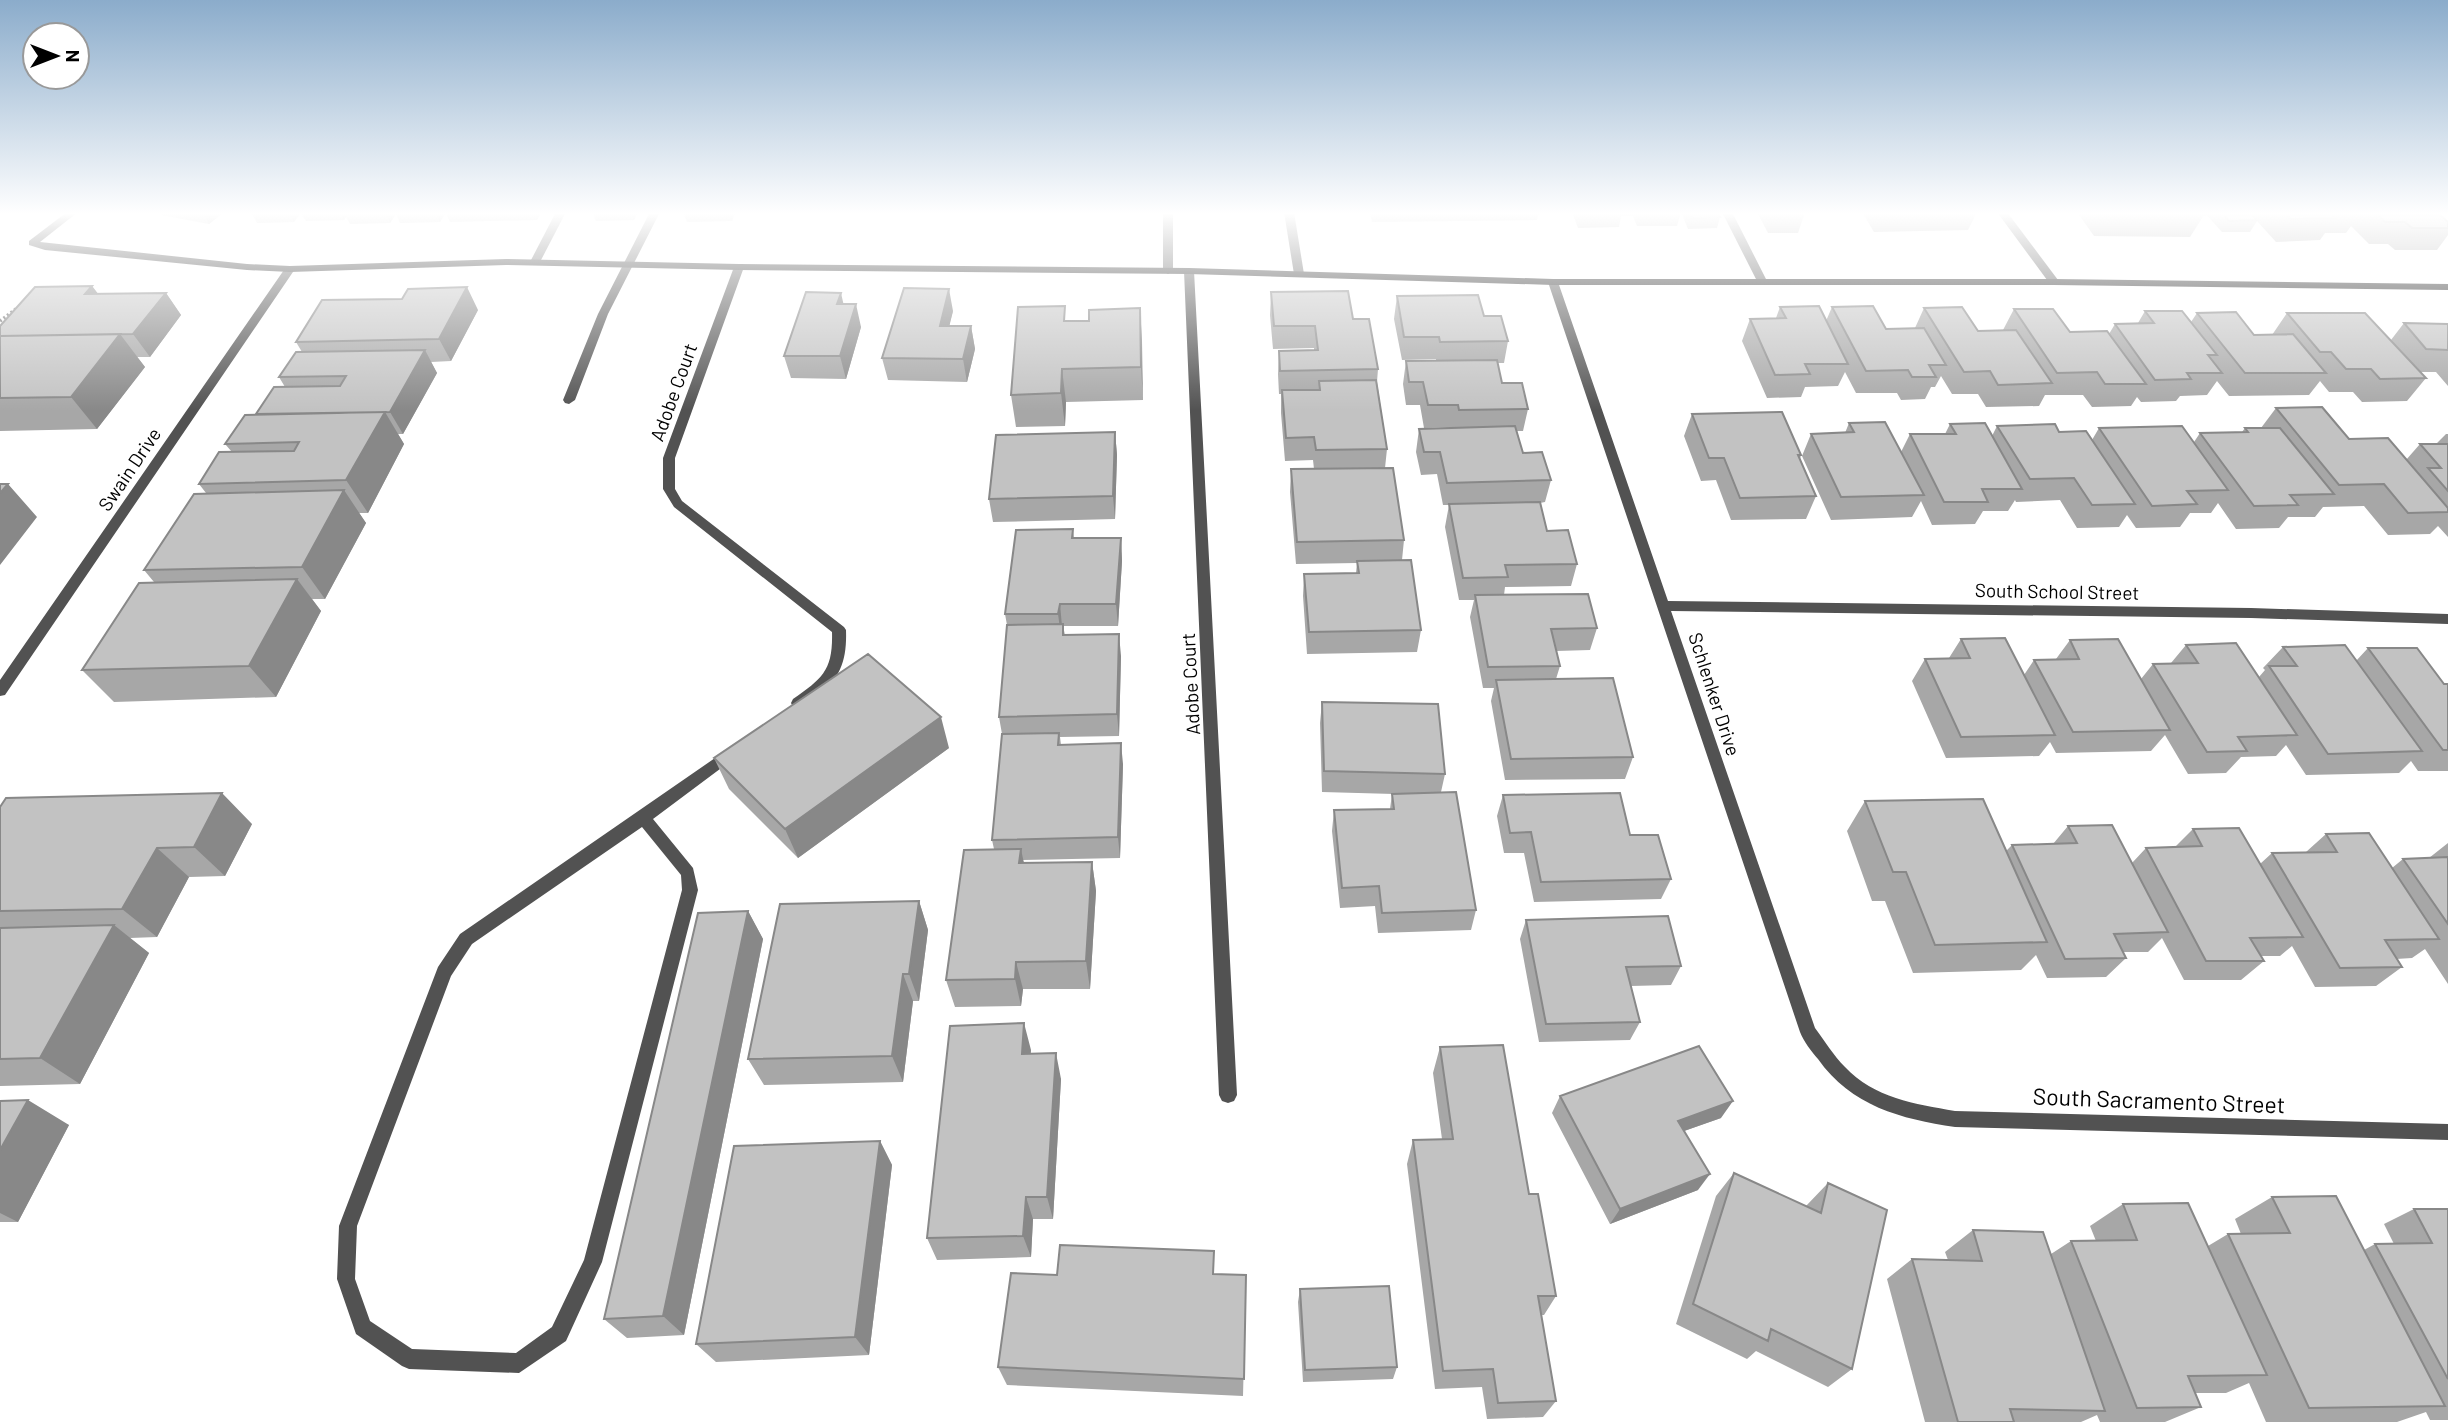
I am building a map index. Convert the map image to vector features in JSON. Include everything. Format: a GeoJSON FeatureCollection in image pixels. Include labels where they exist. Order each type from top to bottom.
{"type":"FeatureCollection","features":[{"type":"Feature","properties":{"kind":"street","name":"Swain Drive"},"geometry":{"type":"LineString","coordinates":[[0,691],[284,278]]}},
{"type":"Feature","properties":{"kind":"street"},"geometry":{"type":"LineString","coordinates":[[569,400],[603,314],[622,278]]}},
{"type":"Feature","properties":{"kind":"street","name":"Adobe Court"},"geometry":{"type":"LineString","coordinates":[[735,278],[669,458],[668,489],[678,504],[839,630],[841,654],[830,679],[786,712]]}},
{"type":"Feature","properties":{"kind":"street","name":"Adobe Court"},"geometry":{"type":"LineString","coordinates":[[1189,278],[1228,1095]]}},
{"type":"Feature","properties":{"kind":"street"},"geometry":{"type":"LineString","coordinates":[[1437,278],[1553,282],[2054,282],[2448,287]]}},
{"type":"Feature","properties":{"kind":"street"},"geometry":{"type":"LineString","coordinates":[[1761,278],[1763,283]]}},
{"type":"Feature","properties":{"kind":"street"},"geometry":{"type":"LineString","coordinates":[[2051,278],[2054,282]]}},
{"type":"Feature","properties":{"kind":"street","name":"Schlenker Drive"},"geometry":{"type":"LineString","coordinates":[[1553,282],[1808,1032],[1846,1080],[1872,1097]]}},
{"type":"Feature","properties":{"kind":"street","name":"South School Street"},"geometry":{"type":"LineString","coordinates":[[1665,606],[2251,613],[2448,619]]}},
{"type":"Feature","properties":{"kind":"street"},"geometry":{"type":"LineString","coordinates":[[643,818],[688,873],[690,890],[593,1262],[559,1334],[519,1363],[409,1359],[363,1327],[346,1279],[348,1226],[444,972],[466,939],[643,818],[742,745]]}},
{"type":"Feature","properties":{"kind":"street","name":"South Sacramento Street"},"geometry":{"type":"LineString","coordinates":[[1872,1097],[1909,1112],[1955,1119],[2448,1132]]}},
{"type":"Feature","properties":{"kind":"path"},"geometry":{"type":"LineString","coordinates":[[0,321],[21,306]]}},
{"type":"Feature","properties":{"kind":"building"},"geometry":{"type":"Polygon","coordinates":[[[92,286],[85,294],[166,293],[133,334],[0,336],[0,326],[35,287],[92,286]]]}},
{"type":"Feature","properties":{"kind":"building"},"geometry":{"type":"Polygon","coordinates":[[[467,287],[439,339],[296,342],[322,300],[402,299],[408,289],[467,287]]]}},
{"type":"Feature","properties":{"kind":"building"},"geometry":{"type":"Polygon","coordinates":[[[904,288],[949,289],[940,326],[971,326],[963,359],[882,358],[904,288]]]}},
{"type":"Feature","properties":{"kind":"building"},"geometry":{"type":"Polygon","coordinates":[[[1348,291],[1353,319],[1369,319],[1378,369],[1280,371],[1279,351],[1318,350],[1315,326],[1274,326],[1271,292],[1348,291]]]}},
{"type":"Feature","properties":{"kind":"building"},"geometry":{"type":"Polygon","coordinates":[[[806,292],[841,293],[837,304],[856,304],[840,356],[784,356],[806,292]]]}},
{"type":"Feature","properties":{"kind":"building"},"geometry":{"type":"Polygon","coordinates":[[[1478,295],[1484,316],[1501,316],[1508,341],[1440,342],[1439,337],[1404,337],[1397,296],[1478,295]]]}},
{"type":"Feature","properties":{"kind":"building"},"geometry":{"type":"Polygon","coordinates":[[[1065,306],[1064,321],[1089,321],[1089,310],[1140,308],[1141,367],[1062,369],[1061,393],[1011,395],[1018,307],[1065,306]]]}},
{"type":"Feature","properties":{"kind":"building"},"geometry":{"type":"Polygon","coordinates":[[[1819,306],[1848,364],[1805,364],[1810,374],[1775,375],[1750,319],[1786,318],[1780,307],[1819,306]]]}},
{"type":"Feature","properties":{"kind":"building"},"geometry":{"type":"Polygon","coordinates":[[[1873,306],[1886,329],[1924,328],[1946,365],[1929,365],[1936,377],[1912,377],[1908,370],[1866,371],[1832,307],[1873,306]]]}},
{"type":"Feature","properties":{"kind":"building"},"geometry":{"type":"Polygon","coordinates":[[[1962,307],[1978,331],[2016,330],[2052,383],[1998,385],[1990,371],[1964,372],[1924,308],[1962,307]]]}},
{"type":"Feature","properties":{"kind":"building"},"geometry":{"type":"Polygon","coordinates":[[[2014,309],[2053,309],[2070,332],[2107,331],[2146,384],[2105,384],[2097,372],[2057,373],[2014,309]]]}},
{"type":"Feature","properties":{"kind":"building"},"geometry":{"type":"Polygon","coordinates":[[[2145,311],[2182,311],[2217,355],[2208,355],[2222,373],[2187,373],[2191,379],[2155,380],[2115,324],[2154,323],[2145,311]]]}},
{"type":"Feature","properties":{"kind":"building"},"geometry":{"type":"Polygon","coordinates":[[[2236,312],[2254,335],[2293,334],[2326,373],[2245,373],[2197,313],[2236,312]]]}},
{"type":"Feature","properties":{"kind":"building"},"geometry":{"type":"Polygon","coordinates":[[[2287,313],[2365,313],[2426,378],[2380,379],[2371,369],[2346,369],[2331,352],[2320,352],[2287,313]]]}},
{"type":"Feature","properties":{"kind":"building"},"geometry":{"type":"Polygon","coordinates":[[[2404,323],[2448,324],[2448,350],[2426,349],[2404,323]]]}},
{"type":"Feature","properties":{"kind":"building"},"geometry":{"type":"Polygon","coordinates":[[[120,334],[71,397],[0,398],[0,336],[120,334]]]}},
{"type":"Feature","properties":{"kind":"building"},"geometry":{"type":"Polygon","coordinates":[[[425,350],[390,412],[256,414],[274,387],[340,386],[346,376],[279,377],[296,352],[425,350]]]}},
{"type":"Feature","properties":{"kind":"building"},"geometry":{"type":"Polygon","coordinates":[[[1497,360],[1502,383],[1522,383],[1528,409],[1459,410],[1458,405],[1428,405],[1423,382],[1409,382],[1406,361],[1497,360]]]}},
{"type":"Feature","properties":{"kind":"building"},"geometry":{"type":"Polygon","coordinates":[[[1376,380],[1387,449],[1316,450],[1314,437],[1286,438],[1282,390],[1320,390],[1319,381],[1376,380]]]}},
{"type":"Feature","properties":{"kind":"building"},"geometry":{"type":"Polygon","coordinates":[[[2322,407],[2349,439],[2388,438],[2448,508],[2448,512],[2408,513],[2384,484],[2339,485],[2276,408],[2322,407]]]}},
{"type":"Feature","properties":{"kind":"building"},"geometry":{"type":"Polygon","coordinates":[[[385,412],[346,480],[199,484],[219,452],[294,451],[299,442],[225,444],[245,415],[385,412]]]}},
{"type":"Feature","properties":{"kind":"building"},"geometry":{"type":"Polygon","coordinates":[[[1782,412],[1816,496],[1740,498],[1724,458],[1709,458],[1692,414],[1782,412]]]}},
{"type":"Feature","properties":{"kind":"building"},"geometry":{"type":"Polygon","coordinates":[[[1885,422],[1924,495],[1841,497],[1811,434],[1854,432],[1849,423],[1885,422]]]}},
{"type":"Feature","properties":{"kind":"building"},"geometry":{"type":"Polygon","coordinates":[[[1985,423],[2022,489],[1982,489],[1988,502],[1944,502],[1910,434],[1956,434],[1950,424],[1985,423]]]}},
{"type":"Feature","properties":{"kind":"building"},"geometry":{"type":"Polygon","coordinates":[[[2055,424],[2059,432],[2086,431],[2135,504],[2092,505],[2074,478],[2030,479],[1997,426],[2055,424]]]}},
{"type":"Feature","properties":{"kind":"building"},"geometry":{"type":"Polygon","coordinates":[[[1515,426],[1523,453],[1542,452],[1551,480],[1447,483],[1440,452],[1424,452],[1419,429],[1515,426]]]}},
{"type":"Feature","properties":{"kind":"building"},"geometry":{"type":"Polygon","coordinates":[[[2182,426],[2228,490],[2187,491],[2197,504],[2152,506],[2099,428],[2182,426]]]}},
{"type":"Feature","properties":{"kind":"building"},"geometry":{"type":"Polygon","coordinates":[[[2245,428],[2280,428],[2334,494],[2290,495],[2298,505],[2254,506],[2200,433],[2248,432],[2245,428]]]}},
{"type":"Feature","properties":{"kind":"building"},"geometry":{"type":"Polygon","coordinates":[[[1115,432],[1113,496],[989,499],[996,435],[1115,432]]]}},
{"type":"Feature","properties":{"kind":"building"},"geometry":{"type":"Polygon","coordinates":[[[2420,444],[2448,444],[2448,491],[2428,468],[2441,468],[2420,444]]]}},
{"type":"Feature","properties":{"kind":"building"},"geometry":{"type":"Polygon","coordinates":[[[1393,468],[1404,540],[1297,542],[1291,469],[1393,468]]]}},
{"type":"Feature","properties":{"kind":"building"},"geometry":{"type":"Polygon","coordinates":[[[0,484],[8,484],[0,493],[0,484]]]}},
{"type":"Feature","properties":{"kind":"building"},"geometry":{"type":"Polygon","coordinates":[[[344,490],[302,567],[144,570],[194,494],[344,490]]]}},
{"type":"Feature","properties":{"kind":"building"},"geometry":{"type":"Polygon","coordinates":[[[1540,502],[1547,531],[1568,530],[1577,564],[1505,565],[1508,577],[1463,578],[1449,504],[1540,502]]]}},
{"type":"Feature","properties":{"kind":"building"},"geometry":{"type":"Polygon","coordinates":[[[1073,529],[1072,538],[1121,538],[1116,604],[1060,604],[1058,614],[1005,614],[1016,530],[1073,529]]]}},
{"type":"Feature","properties":{"kind":"building"},"geometry":{"type":"Polygon","coordinates":[[[1411,560],[1421,630],[1309,632],[1304,574],[1359,573],[1357,561],[1411,560]]]}},
{"type":"Feature","properties":{"kind":"building"},"geometry":{"type":"Polygon","coordinates":[[[297,579],[249,666],[82,670],[139,583],[297,579]]]}},
{"type":"Feature","properties":{"kind":"building"},"geometry":{"type":"Polygon","coordinates":[[[1588,594],[1597,628],[1551,629],[1560,666],[1488,667],[1475,595],[1588,594]]]}},
{"type":"Feature","properties":{"kind":"building"},"geometry":{"type":"Polygon","coordinates":[[[1063,624],[1063,635],[1119,634],[1117,714],[999,717],[1007,625],[1063,624]]]}},
{"type":"Feature","properties":{"kind":"building"},"geometry":{"type":"Polygon","coordinates":[[[2005,638],[2055,735],[1961,737],[1925,659],[1970,658],[1961,639],[2005,638]]]}},
{"type":"Feature","properties":{"kind":"building"},"geometry":{"type":"Polygon","coordinates":[[[2118,639],[2170,730],[2073,732],[2034,660],[2079,659],[2070,640],[2118,639]]]}},
{"type":"Feature","properties":{"kind":"building"},"geometry":{"type":"Polygon","coordinates":[[[2236,643],[2297,735],[2238,737],[2247,751],[2207,752],[2153,664],[2198,663],[2186,645],[2236,643]]]}},
{"type":"Feature","properties":{"kind":"building"},"geometry":{"type":"Polygon","coordinates":[[[2345,645],[2422,751],[2328,754],[2269,666],[2297,666],[2283,647],[2345,645]]]}},
{"type":"Feature","properties":{"kind":"building"},"geometry":{"type":"Polygon","coordinates":[[[2368,648],[2417,648],[2444,684],[2448,684],[2448,750],[2443,750],[2368,648]]]}},
{"type":"Feature","properties":{"kind":"building"},"geometry":{"type":"Polygon","coordinates":[[[868,654],[941,717],[785,829],[714,758],[868,654]]]}},
{"type":"Feature","properties":{"kind":"building"},"geometry":{"type":"Polygon","coordinates":[[[1613,678],[1633,757],[1511,759],[1496,680],[1613,678]]]}},
{"type":"Feature","properties":{"kind":"building"},"geometry":{"type":"Polygon","coordinates":[[[1322,702],[1438,704],[1445,774],[1324,771],[1322,702]]]}},
{"type":"Feature","properties":{"kind":"building"},"geometry":{"type":"Polygon","coordinates":[[[1059,733],[1058,745],[1121,743],[1118,837],[992,840],[1002,734],[1059,733]]]}},
{"type":"Feature","properties":{"kind":"building"},"geometry":{"type":"Polygon","coordinates":[[[1456,792],[1476,910],[1382,913],[1379,886],[1342,888],[1334,810],[1394,809],[1392,794],[1456,792]]]}},
{"type":"Feature","properties":{"kind":"building"},"geometry":{"type":"Polygon","coordinates":[[[222,793],[194,847],[157,848],[122,909],[0,911],[0,807],[6,798],[222,793]]]}},
{"type":"Feature","properties":{"kind":"building"},"geometry":{"type":"Polygon","coordinates":[[[1620,793],[1630,835],[1658,835],[1671,879],[1541,882],[1531,832],[1510,833],[1503,795],[1620,793]]]}},
{"type":"Feature","properties":{"kind":"building"},"geometry":{"type":"Polygon","coordinates":[[[1983,799],[2047,942],[1935,945],[1906,872],[1893,872],[1865,801],[1983,799]]]}},
{"type":"Feature","properties":{"kind":"building"},"geometry":{"type":"Polygon","coordinates":[[[2112,825],[2168,932],[2114,934],[2126,958],[2065,959],[2012,845],[2077,843],[2068,826],[2112,825]]]}},
{"type":"Feature","properties":{"kind":"building"},"geometry":{"type":"Polygon","coordinates":[[[2239,828],[2303,937],[2250,938],[2264,961],[2206,961],[2146,848],[2202,846],[2193,829],[2239,828]]]}},
{"type":"Feature","properties":{"kind":"building"},"geometry":{"type":"Polygon","coordinates":[[[2369,833],[2439,939],[2385,940],[2402,967],[2340,968],[2272,853],[2337,852],[2326,834],[2369,833]]]}},
{"type":"Feature","properties":{"kind":"building"},"geometry":{"type":"Polygon","coordinates":[[[1021,849],[1019,863],[1092,862],[1086,961],[1016,962],[1015,979],[946,980],[964,850],[1021,849]]]}},
{"type":"Feature","properties":{"kind":"building"},"geometry":{"type":"Polygon","coordinates":[[[2448,857],[2448,924],[2403,859],[2448,857]]]}},
{"type":"Feature","properties":{"kind":"building"},"geometry":{"type":"Polygon","coordinates":[[[919,901],[909,974],[903,974],[892,1056],[748,1059],[780,904],[919,901]]]}},
{"type":"Feature","properties":{"kind":"building"},"geometry":{"type":"Polygon","coordinates":[[[748,911],[663,1316],[604,1319],[698,913],[748,911]]]}},
{"type":"Feature","properties":{"kind":"building"},"geometry":{"type":"Polygon","coordinates":[[[1668,916],[1681,966],[1626,967],[1640,1022],[1546,1024],[1526,920],[1668,916]]]}},
{"type":"Feature","properties":{"kind":"building"},"geometry":{"type":"Polygon","coordinates":[[[114,925],[40,1058],[0,1059],[0,928],[114,925]]]}},
{"type":"Feature","properties":{"kind":"building"},"geometry":{"type":"Polygon","coordinates":[[[1024,1023],[1022,1054],[1056,1053],[1047,1197],[1026,1197],[1023,1236],[927,1238],[950,1026],[1024,1023]]]}},
{"type":"Feature","properties":{"kind":"building"},"geometry":{"type":"Polygon","coordinates":[[[1503,1045],[1529,1194],[1538,1194],[1556,1296],[1538,1296],[1556,1401],[1498,1403],[1493,1369],[1443,1371],[1413,1140],[1453,1139],[1440,1047],[1503,1045]]]}},
{"type":"Feature","properties":{"kind":"building"},"geometry":{"type":"Polygon","coordinates":[[[1699,1046],[1733,1101],[1678,1121],[1710,1174],[1620,1209],[1560,1096],[1699,1046]]]}},
{"type":"Feature","properties":{"kind":"building"},"geometry":{"type":"Polygon","coordinates":[[[28,1100],[0,1150],[0,1101],[28,1100]]]}},
{"type":"Feature","properties":{"kind":"building"},"geometry":{"type":"Polygon","coordinates":[[[880,1141],[855,1337],[696,1344],[734,1146],[880,1141]]]}},
{"type":"Feature","properties":{"kind":"building"},"geometry":{"type":"Polygon","coordinates":[[[1734,1173],[1821,1213],[1828,1183],[1887,1210],[1852,1369],[1771,1329],[1768,1341],[1693,1304],[1734,1173]]]}},
{"type":"Feature","properties":{"kind":"building"},"geometry":{"type":"Polygon","coordinates":[[[2336,1196],[2445,1406],[2309,1408],[2228,1234],[2290,1233],[2272,1197],[2336,1196]]]}},
{"type":"Feature","properties":{"kind":"building"},"geometry":{"type":"Polygon","coordinates":[[[2188,1203],[2267,1375],[2188,1376],[2201,1407],[2137,1408],[2071,1241],[2137,1240],[2123,1204],[2188,1203]]]}},
{"type":"Feature","properties":{"kind":"building"},"geometry":{"type":"Polygon","coordinates":[[[2414,1209],[2448,1209],[2448,1379],[2375,1244],[2432,1243],[2414,1209]]]}},
{"type":"Feature","properties":{"kind":"building"},"geometry":{"type":"Polygon","coordinates":[[[1973,1230],[2043,1232],[2105,1411],[2010,1409],[2014,1422],[1958,1422],[1912,1259],[1982,1261],[1973,1230]]]}},
{"type":"Feature","properties":{"kind":"building"},"geometry":{"type":"Polygon","coordinates":[[[1060,1245],[1214,1251],[1213,1274],[1246,1275],[1244,1379],[998,1367],[1011,1273],[1057,1275],[1060,1245]]]}},
{"type":"Feature","properties":{"kind":"building"},"geometry":{"type":"Polygon","coordinates":[[[1389,1286],[1397,1367],[1305,1370],[1300,1289],[1389,1286]]]}}]}
